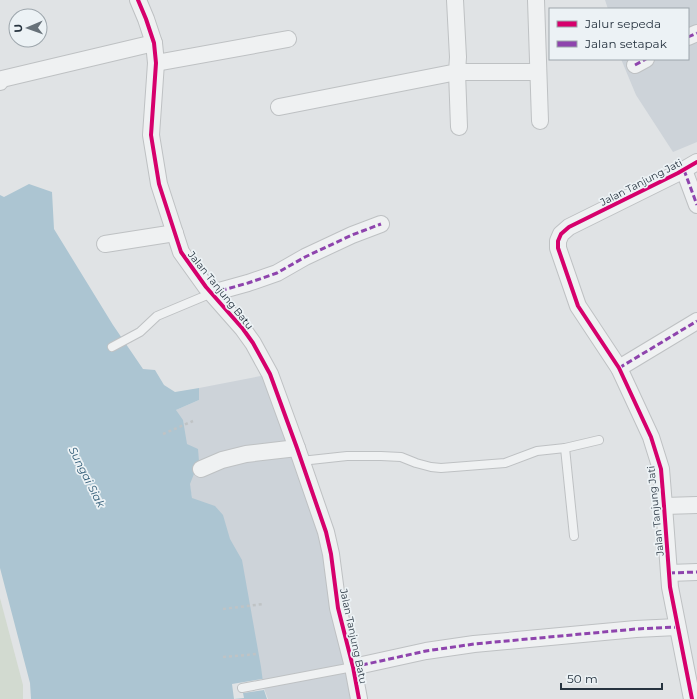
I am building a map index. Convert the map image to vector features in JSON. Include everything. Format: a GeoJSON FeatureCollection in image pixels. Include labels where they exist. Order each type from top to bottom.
{"type":"FeatureCollection","features":[{"type":"Feature","properties":{"kind":"street","name":"Jalan Tanjung Batu"},"geometry":{"type":"LineString","coordinates":[[138,0],[154,43],[156,63],[151,135],[159,184],[181,252],[206,287],[243,329],[253,343],[270,374],[326,532],[331,554],[338,608],[353,667],[359,699]]}},
{"type":"Feature","properties":{"kind":"street"},"geometry":{"type":"LineString","coordinates":[[455,0],[459,126]]}},
{"type":"Feature","properties":{"kind":"street"},"geometry":{"type":"LineString","coordinates":[[536,0],[540,121]]}},
{"type":"Feature","properties":{"kind":"street"},"geometry":{"type":"LineString","coordinates":[[156,63],[288,39]]}},
{"type":"Feature","properties":{"kind":"street"},"geometry":{"type":"LineString","coordinates":[[0,90],[2,79],[154,43]]}},
{"type":"Feature","properties":{"kind":"street"},"geometry":{"type":"LineString","coordinates":[[279,107],[457,72],[538,72]]}},
{"type":"Feature","properties":{"kind":"street"},"geometry":{"type":"LineString","coordinates":[[690,166],[697,205]]}},
{"type":"Feature","properties":{"kind":"street","name":"Jalan Tanjung Jati"},"geometry":{"type":"LineString","coordinates":[[690,166],[568,227],[561,234],[558,241],[558,248],[578,306],[619,368],[651,437],[661,469],[670,587],[692,688]]}},
{"type":"Feature","properties":{"kind":"street"},"geometry":{"type":"LineString","coordinates":[[212,293],[277,273],[352,235],[381,224]]}},
{"type":"Feature","properties":{"kind":"street"},"geometry":{"type":"LineString","coordinates":[[105,244],[175,233]]}},
{"type":"Feature","properties":{"kind":"street"},"geometry":{"type":"LineString","coordinates":[[619,368],[697,321]]}},
{"type":"Feature","properties":{"kind":"street"},"geometry":{"type":"LineString","coordinates":[[201,468],[222,460],[246,454],[299,454]]}},
{"type":"Feature","properties":{"kind":"street"},"geometry":{"type":"LineString","coordinates":[[664,506],[697,505]]}},
{"type":"Feature","properties":{"kind":"street"},"geometry":{"type":"LineString","coordinates":[[669,573],[697,572]]}},
{"type":"Feature","properties":{"kind":"street"},"geometry":{"type":"LineString","coordinates":[[353,667],[426,651],[474,644],[678,627]]}},
{"type":"Feature","properties":{"kind":"lane"},"geometry":{"type":"LineString","coordinates":[[112,347],[140,332],[157,316],[212,293]]}},
{"type":"Feature","properties":{"kind":"lane"},"geometry":{"type":"LineString","coordinates":[[299,454],[400,457],[416,463],[441,468],[505,463],[537,451],[565,448],[599,440]]}},
{"type":"Feature","properties":{"kind":"lane"},"geometry":{"type":"LineString","coordinates":[[565,448],[574,536]]}},
{"type":"Feature","properties":{"kind":"lane"},"geometry":{"type":"LineString","coordinates":[[242,688],[353,667]]}},
{"type":"Feature","properties":{"kind":"path"},"geometry":{"type":"LineString","coordinates":[[164,434],[193,421]]}},
{"type":"Feature","properties":{"kind":"path"},"geometry":{"type":"LineString","coordinates":[[223,609],[263,604]]}},
{"type":"Feature","properties":{"kind":"path"},"geometry":{"type":"LineString","coordinates":[[223,657],[257,654]]}},
{"type":"Feature","properties":{"kind":"shaded area"},"geometry":{"type":"Polygon","coordinates":[[[605,0],[697,0],[697,142],[673,152],[636,95],[621,60],[689,60],[689,8],[608,8],[605,0]]]}},
{"type":"Feature","properties":{"kind":"shaded area"},"geometry":{"type":"Polygon","coordinates":[[[271,374],[299,448],[357,699],[268,699],[192,498],[176,410],[199,400],[199,388],[271,374]]]}},
{"type":"Feature","properties":{"kind":"shaded area"},"geometry":{"type":"Polygon","coordinates":[[[0,598],[23,685],[23,699],[0,699],[0,598]]]}},
{"type":"Feature","properties":{"kind":"water","name":"Sungai Siak"},"geometry":{"type":"Polygon","coordinates":[[[29,184],[52,192],[54,229],[113,325],[143,369],[155,370],[164,385],[175,392],[199,388],[199,400],[176,410],[183,420],[187,444],[198,449],[199,461],[190,484],[192,498],[215,506],[223,515],[230,539],[242,560],[264,690],[267,699],[31,699],[30,683],[0,568],[0,195],[4,197],[29,184]]]}},
{"type":"Feature","properties":{"kind":"pier"},"geometry":{"type":"Polygon","coordinates":[[[262,679],[264,690],[243,693],[244,698],[234,699],[232,684],[262,679]]]}},
{"type":"Feature","properties":{"kind":"marked path"},"geometry":{"type":"LineString","coordinates":[[689,37],[697,33]]}},
{"type":"Feature","properties":{"kind":"marked path"},"geometry":{"type":"LineString","coordinates":[[635,65],[644,60]]}},
{"type":"Feature","properties":{"kind":"marked path"},"geometry":{"type":"LineString","coordinates":[[684,170],[697,205]]}},
{"type":"Feature","properties":{"kind":"marked path"},"geometry":{"type":"LineString","coordinates":[[212,293],[277,273],[305,257],[352,235],[381,224]]}},
{"type":"Feature","properties":{"kind":"marked path"},"geometry":{"type":"LineString","coordinates":[[619,368],[697,321]]}},
{"type":"Feature","properties":{"kind":"marked path"},"geometry":{"type":"LineString","coordinates":[[669,573],[697,572]]}},
{"type":"Feature","properties":{"kind":"marked path"},"geometry":{"type":"LineString","coordinates":[[353,667],[426,651],[474,644],[636,629],[677,627]]}},
{"type":"Feature","properties":{"kind":"cycle path"},"geometry":{"type":"LineString","coordinates":[[138,0],[154,43],[156,63],[151,135],[159,184],[181,252],[206,287],[243,329],[253,343],[270,374],[326,532],[331,554],[338,608],[353,667],[359,699]]}},
{"type":"Feature","properties":{"kind":"cycle path"},"geometry":{"type":"LineString","coordinates":[[692,699],[670,587],[661,469],[651,437],[619,368],[578,306],[558,248],[558,241],[561,234],[569,227],[678,173],[697,162]]}}]}
